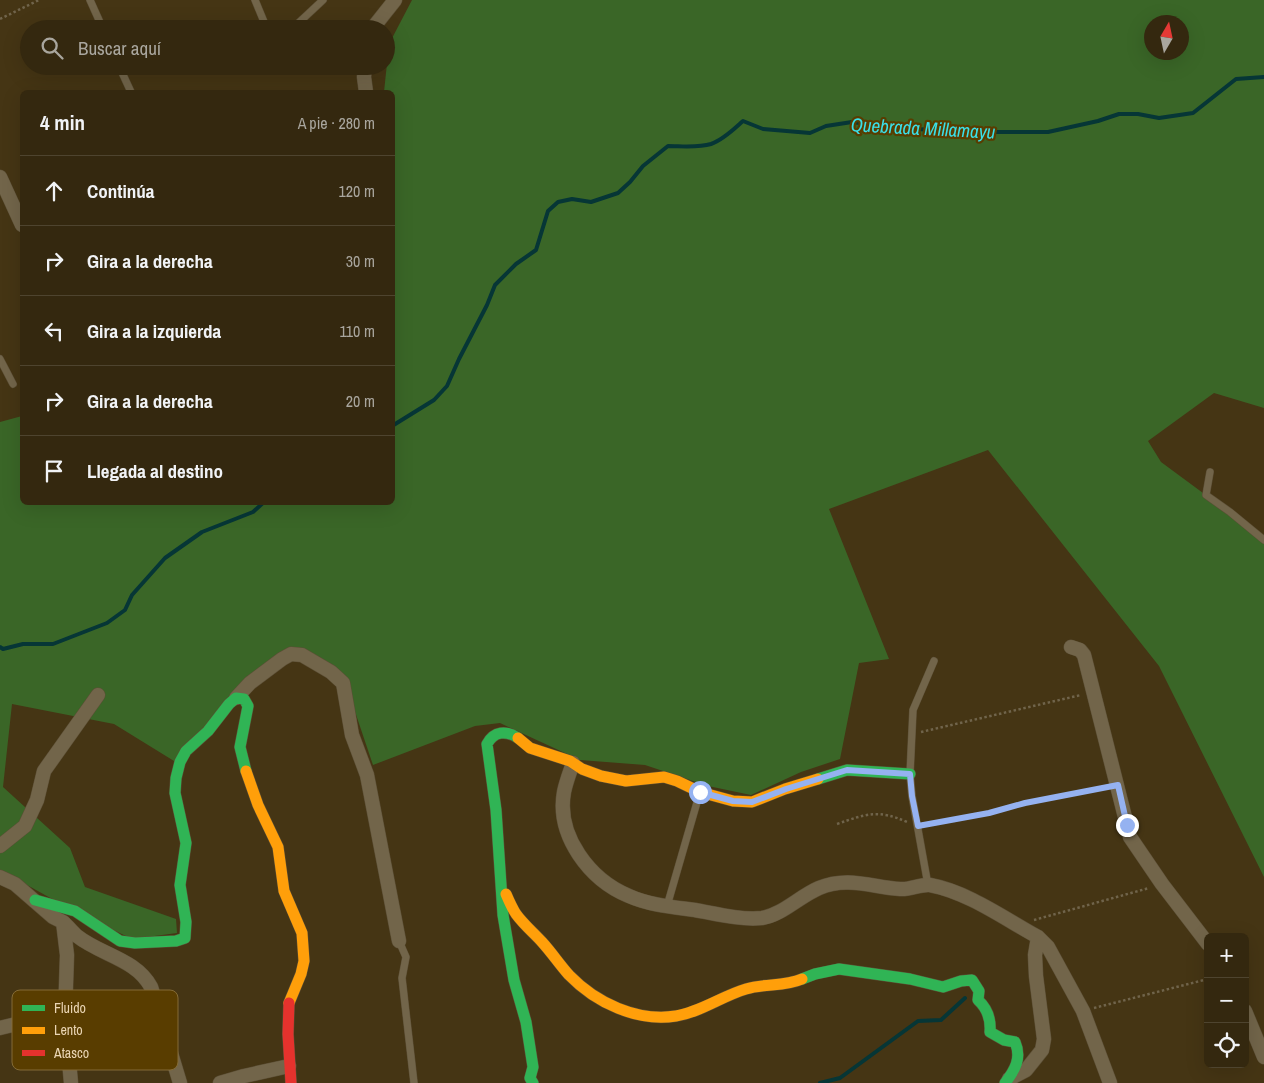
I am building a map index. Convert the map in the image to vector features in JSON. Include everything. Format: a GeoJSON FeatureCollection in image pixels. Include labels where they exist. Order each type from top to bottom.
{"type":"FeatureCollection","features":[{"type":"Feature","properties":{"kind":"street"},"geometry":{"type":"LineString","coordinates":[[379,20],[395,0]]}},
{"type":"Feature","properties":{"kind":"street"},"geometry":{"type":"LineString","coordinates":[[365,75],[366,90]]}},
{"type":"Feature","properties":{"kind":"street"},"geometry":{"type":"LineString","coordinates":[[0,177],[20,221]]}},
{"type":"Feature","properties":{"kind":"street"},"geometry":{"type":"LineString","coordinates":[[1071,647],[1080,650],[1084,655],[1130,838],[1204,939]]}},
{"type":"Feature","properties":{"kind":"street"},"geometry":{"type":"LineString","coordinates":[[35,900],[75,911],[120,941],[135,943],[176,941],[185,938],[186,922],[180,885],[186,843],[175,793],[180,762],[186,751],[208,731],[250,683],[291,654],[302,655],[331,672],[343,683],[352,735],[367,775],[399,940]]}},
{"type":"Feature","properties":{"kind":"street"},"geometry":{"type":"LineString","coordinates":[[0,846],[25,826],[38,800],[44,771],[98,695]]}},
{"type":"Feature","properties":{"kind":"street"},"geometry":{"type":"LineString","coordinates":[[236,698],[244,699],[248,706],[240,747],[244,765],[258,805],[278,847],[284,890],[302,933],[304,961],[290,1002],[288,1034],[290,1083]]}},
{"type":"Feature","properties":{"kind":"street"},"geometry":{"type":"LineString","coordinates":[[533,1083],[530,1078],[533,1067],[526,1022],[514,980],[503,914],[496,810],[487,744],[491,737],[498,733],[515,736],[530,748],[573,763],[601,776],[626,781],[664,777],[677,780],[700,792],[733,801],[752,802],[847,770],[910,774]]}},
{"type":"Feature","properties":{"kind":"street"},"geometry":{"type":"LineString","coordinates":[[573,763],[564,793],[564,822],[572,844],[586,864],[609,886],[628,896],[649,903],[667,906],[747,918],[764,918],[777,913],[819,888],[838,882],[902,889],[928,885],[959,893],[1038,937],[1048,947],[1083,1011],[1110,1083]]}},
{"type":"Feature","properties":{"kind":"street"},"geometry":{"type":"LineString","coordinates":[[0,877],[16,884],[52,917],[63,922],[77,936],[135,967],[146,976],[152,990]]}},
{"type":"Feature","properties":{"kind":"street"},"geometry":{"type":"LineString","coordinates":[[501,884],[516,914],[570,976],[593,995],[620,1010],[649,1017],[676,1016],[704,1008],[729,994],[755,986],[791,984],[815,974],[839,969],[901,978],[943,987],[961,981],[972,980],[979,991],[978,1000],[987,1007],[990,1032],[1004,1040],[1015,1042],[1020,1050],[1018,1063],[1006,1082]]}},
{"type":"Feature","properties":{"kind":"street"},"geometry":{"type":"LineString","coordinates":[[63,922],[67,955],[65,990]]}},
{"type":"Feature","properties":{"kind":"street"},"geometry":{"type":"LineString","coordinates":[[1006,1082],[1026,1070],[1042,1050],[1044,1039],[1036,976],[1038,937]]}},
{"type":"Feature","properties":{"kind":"street"},"geometry":{"type":"LineString","coordinates":[[1249,1021],[1264,1057]]}},
{"type":"Feature","properties":{"kind":"street"},"geometry":{"type":"LineString","coordinates":[[220,1083],[289,1066]]}},
{"type":"Feature","properties":{"kind":"street"},"geometry":{"type":"LineString","coordinates":[[70,1070],[71,1083]]}},
{"type":"Feature","properties":{"kind":"street"},"geometry":{"type":"LineString","coordinates":[[176,1070],[180,1083]]}},
{"type":"Feature","properties":{"kind":"lane"},"geometry":{"type":"LineString","coordinates":[[90,0],[98,20]]}},
{"type":"Feature","properties":{"kind":"lane"},"geometry":{"type":"LineString","coordinates":[[255,0],[263,20]]}},
{"type":"Feature","properties":{"kind":"lane"},"geometry":{"type":"LineString","coordinates":[[302,20],[323,0]]}},
{"type":"Feature","properties":{"kind":"lane"},"geometry":{"type":"LineString","coordinates":[[123,75],[129,90]]}},
{"type":"Feature","properties":{"kind":"lane"},"geometry":{"type":"LineString","coordinates":[[361,90],[364,75]]}},
{"type":"Feature","properties":{"kind":"lane"},"geometry":{"type":"LineString","coordinates":[[0,359],[12,384]]}},
{"type":"Feature","properties":{"kind":"lane"},"geometry":{"type":"LineString","coordinates":[[1210,472],[1206,495],[1264,540]]}},
{"type":"Feature","properties":{"kind":"lane"},"geometry":{"type":"LineString","coordinates":[[928,885],[912,796],[910,774],[914,710],[934,661]]}},
{"type":"Feature","properties":{"kind":"lane"},"geometry":{"type":"LineString","coordinates":[[667,906],[700,792]]}},
{"type":"Feature","properties":{"kind":"lane"},"geometry":{"type":"LineString","coordinates":[[399,940],[406,957],[402,978],[414,1083]]}},
{"type":"Feature","properties":{"kind":"path"},"geometry":{"type":"LineString","coordinates":[[0,19],[39,0]]}},
{"type":"Feature","properties":{"kind":"path"},"geometry":{"type":"LineString","coordinates":[[912,734],[1094,692]]}},
{"type":"Feature","properties":{"kind":"path"},"geometry":{"type":"LineString","coordinates":[[837,824],[865,814],[892,815],[918,826],[989,813],[1025,803],[1118,785]]}},
{"type":"Feature","properties":{"kind":"path"},"geometry":{"type":"LineString","coordinates":[[1016,925],[1162,884]]}},
{"type":"Feature","properties":{"kind":"path"},"geometry":{"type":"LineString","coordinates":[[1083,1011],[1204,980]]}},
{"type":"Feature","properties":{"kind":"green space"},"geometry":{"type":"Polygon","coordinates":[[[412,0],[1264,0],[1264,408],[1214,393],[1148,441],[1161,462],[1264,538],[1264,877],[1159,666],[988,450],[829,509],[889,659],[859,663],[840,759],[801,772],[751,795],[708,786],[645,765],[580,760],[500,723],[475,726],[373,765],[345,682],[289,654],[174,761],[114,724],[12,704],[3,787],[70,848],[85,887],[176,919],[177,933],[132,939],[72,910],[0,870],[0,422],[20,417],[20,505],[395,505],[395,90],[384,90],[386,75],[395,75],[395,33],[412,0]]]}},
{"type":"Feature","properties":{"kind":"waterway","name":"Quebrada Millamayu"},"geometry":{"type":"LineString","coordinates":[[395,424],[434,400],[447,386],[495,285],[516,264],[536,250],[548,211],[558,202],[572,199],[591,202],[618,193],[643,166],[668,146],[711,144],[724,137],[743,121],[763,129],[810,133],[826,126],[852,122],[899,128],[969,132],[1048,132],[1098,121],[1119,114],[1138,114],[1159,118],[1193,113],[1236,79],[1264,77]]}},
{"type":"Feature","properties":{"kind":"waterway","name":"Quebrada Millamayu"},"geometry":{"type":"LineString","coordinates":[[0,647],[3,649],[23,644],[53,644],[107,623],[125,610],[132,595],[165,558],[202,532],[253,512],[261,505]]}},
{"type":"Feature","properties":{"kind":"waterway"},"geometry":{"type":"LineString","coordinates":[[820,1083],[840,1078],[918,1021],[941,1020],[965,998]]}},
{"type":"Feature","properties":{"kind":"traffic: fast"},"geometry":{"type":"LineString","coordinates":[[35,900],[75,911],[120,941],[135,943],[176,941],[185,938],[186,922],[180,885],[186,843],[175,793],[176,778],[180,762],[186,751],[208,731],[236,698],[244,699],[248,706],[240,747],[246,771]]}},
{"type":"Feature","properties":{"kind":"traffic: fast"},"geometry":{"type":"LineString","coordinates":[[518,738],[514,735],[501,733],[493,736],[487,744],[496,810],[503,915],[514,980],[526,1022],[533,1067],[530,1078],[533,1083]]}},
{"type":"Feature","properties":{"kind":"traffic: fast"},"geometry":{"type":"LineString","coordinates":[[818,779],[847,770],[910,774]]}},
{"type":"Feature","properties":{"kind":"traffic: fast"},"geometry":{"type":"LineString","coordinates":[[802,979],[839,969],[910,979],[943,987],[961,981],[972,980],[979,991],[978,1000],[988,1015],[990,1032],[1004,1040],[1015,1042],[1017,1048],[1018,1059],[1005,1083]]}},
{"type":"Feature","properties":{"kind":"traffic: slow"},"geometry":{"type":"LineString","coordinates":[[518,738],[530,748],[570,761],[582,769],[601,776],[626,781],[664,777],[700,792],[733,801],[752,802],[818,779]]}},
{"type":"Feature","properties":{"kind":"traffic: slow"},"geometry":{"type":"LineString","coordinates":[[246,771],[258,805],[278,847],[284,891],[302,933],[304,961],[301,974],[289,1003]]}},
{"type":"Feature","properties":{"kind":"traffic: slow"},"geometry":{"type":"LineString","coordinates":[[506,894],[519,918],[546,946],[569,975],[604,1002],[632,1013],[661,1017],[676,1016],[694,1011],[746,989],[802,979]]}},
{"type":"Feature","properties":{"kind":"traffic: jam"},"geometry":{"type":"LineString","coordinates":[[289,1003],[288,1034],[291,1083]]}},
{"type":"Feature","properties":{"kind":"route"},"geometry":{"type":"LineString","coordinates":[[700,792],[733,801],[752,802],[847,770],[910,774],[918,826],[989,813],[1025,803],[1118,785],[1127,825]]}}]}
